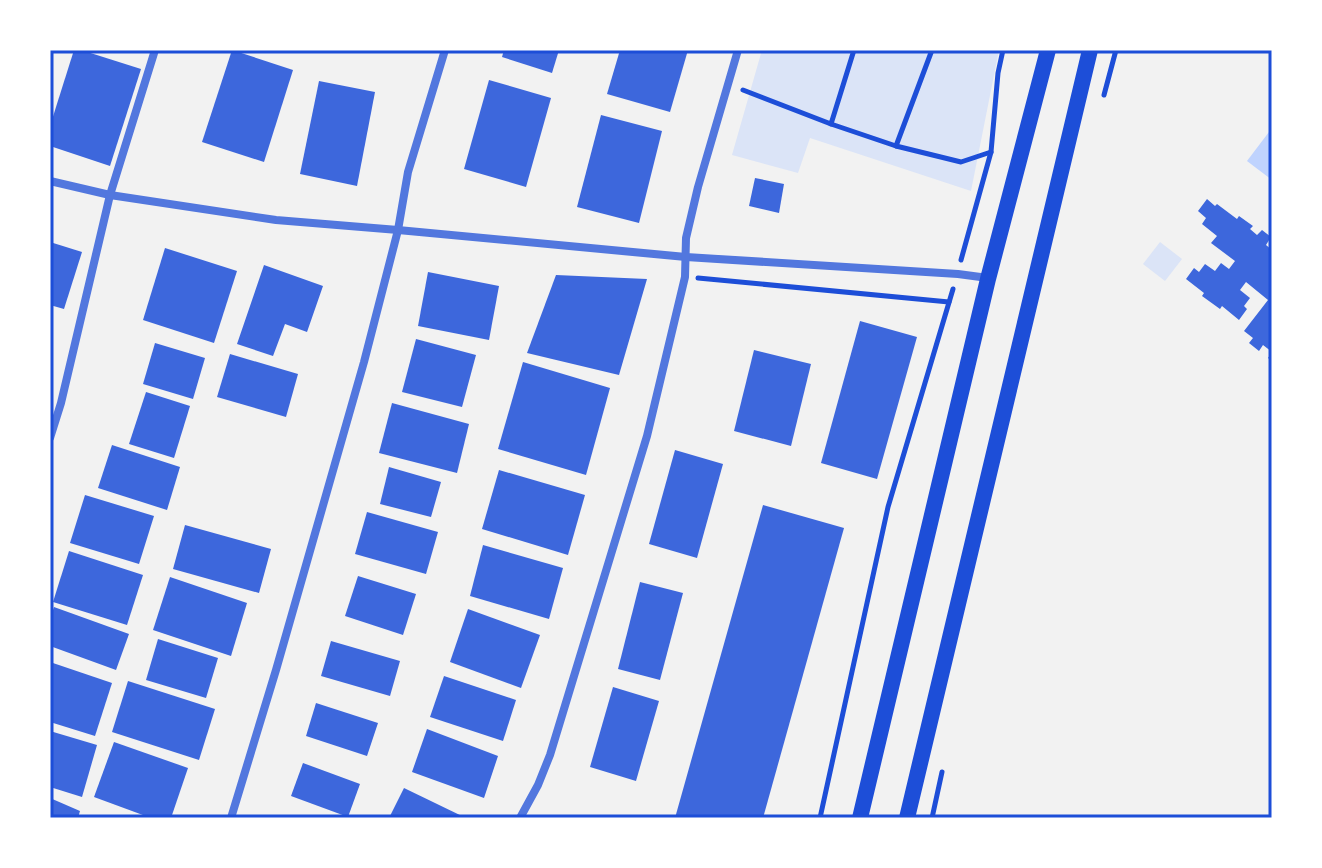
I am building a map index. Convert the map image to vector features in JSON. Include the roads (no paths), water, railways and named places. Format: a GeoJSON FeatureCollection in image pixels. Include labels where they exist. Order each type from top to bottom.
{"type":"FeatureCollection","features":[{"type":"Feature","properties":{"kind":"main road"},"geometry":{"type":"LineString","coordinates":[[860,818],[988,279],[1048,50]]}},
{"type":"Feature","properties":{"kind":"main road"},"geometry":{"type":"LineString","coordinates":[[907,818],[1090,50]]}},
{"type":"Feature","properties":{"kind":"street"},"geometry":{"type":"LineString","coordinates":[[50,438],[110,195],[155,50]]}},
{"type":"Feature","properties":{"kind":"street"},"geometry":{"type":"LineString","coordinates":[[231,818],[364,362],[398,230],[408,172],[445,50]]}},
{"type":"Feature","properties":{"kind":"street"},"geometry":{"type":"LineString","coordinates":[[520,818],[550,755],[647,436],[685,277],[686,238],[698,187],[738,50]]}},
{"type":"Feature","properties":{"kind":"street"},"geometry":{"type":"LineString","coordinates":[[50,181],[110,195],[276,220],[686,257],[958,274],[988,279]]}},
{"type":"Feature","properties":{"kind":"water"},"geometry":{"type":"Polygon","coordinates":[[[1272,128],[1272,180],[1247,161],[1272,128]]]}}]}
